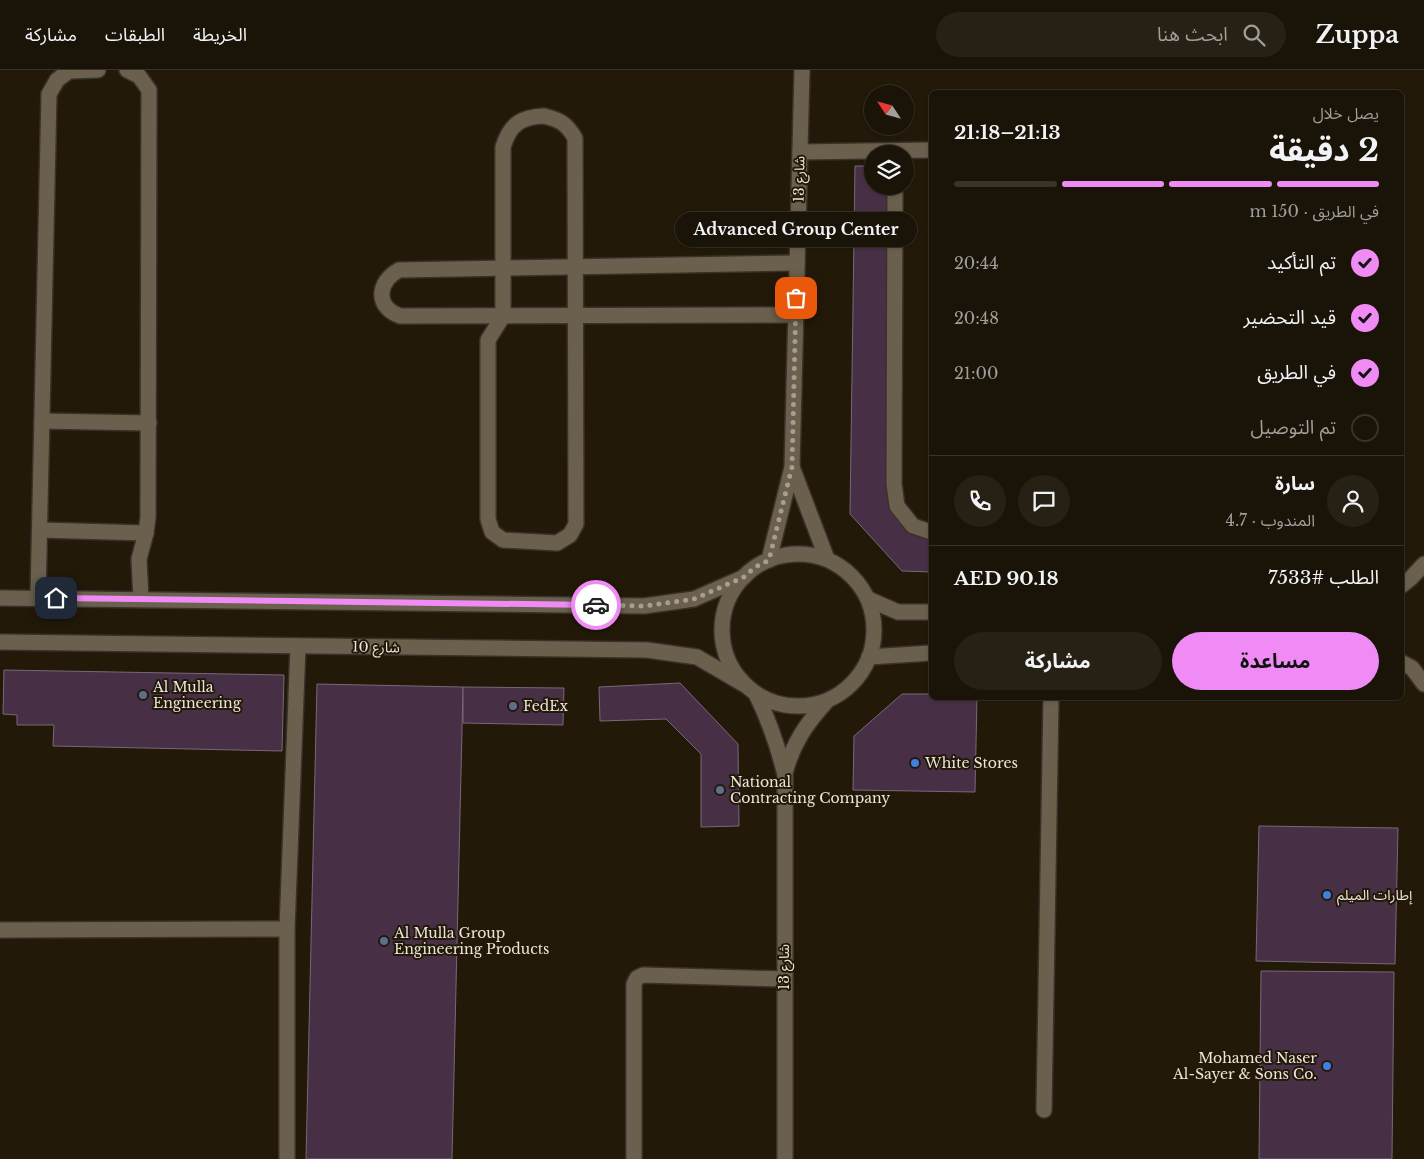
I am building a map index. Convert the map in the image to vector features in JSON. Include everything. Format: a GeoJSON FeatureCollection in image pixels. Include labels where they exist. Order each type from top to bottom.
{"type":"FeatureCollection","features":[{"type":"Feature","properties":{"kind":"street"},"geometry":{"type":"LineString","coordinates":[[38,598],[49,94],[57,80],[69,71],[98,70]]}},
{"type":"Feature","properties":{"kind":"street"},"geometry":{"type":"LineString","coordinates":[[127,70],[139,76],[149,90],[148,517],[139,559],[141,599]]}},
{"type":"Feature","properties":{"kind":"street","name":"شارع 13"},"geometry":{"type":"LineString","coordinates":[[769,560],[792,467],[802,70]]}},
{"type":"Feature","properties":{"kind":"street"},"geometry":{"type":"LineString","coordinates":[[544,116],[558,119],[568,127],[574,138],[576,524],[570,535],[557,543],[503,540],[492,532],[488,519],[488,340],[503,316],[502,269],[503,147],[507,134],[517,123],[530,117],[544,116]]}},
{"type":"Feature","properties":{"kind":"street"},"geometry":{"type":"LineString","coordinates":[[914,151],[929,150]]}},
{"type":"Feature","properties":{"kind":"street"},"geometry":{"type":"LineString","coordinates":[[800,152],[864,152]]}},
{"type":"Feature","properties":{"kind":"street"},"geometry":{"type":"LineString","coordinates":[[895,195],[894,484],[897,506],[913,526],[929,531]]}},
{"type":"Feature","properties":{"kind":"street"},"geometry":{"type":"LineString","coordinates":[[796,315],[400,316],[392,313],[385,307],[382,294],[384,283],[390,275],[399,270],[797,263]]}},
{"type":"Feature","properties":{"kind":"street"},"geometry":{"type":"LineString","coordinates":[[42,420],[149,423]]}},
{"type":"Feature","properties":{"kind":"street","name":"شارع 13"},"geometry":{"type":"LineString","coordinates":[[792,467],[827,559]]}},
{"type":"Feature","properties":{"kind":"street"},"geometry":{"type":"LineString","coordinates":[[40,530],[146,533]]}},
{"type":"Feature","properties":{"kind":"street"},"geometry":{"type":"LineString","coordinates":[[798,554],[827,559],[852,575],[860,584],[868,599],[874,628],[874,642],[869,658],[853,682],[845,690],[828,700],[812,705],[792,706],[770,701],[751,689],[735,674],[728,660],[722,631],[723,617],[728,602],[744,577],[755,567],[769,560],[784,555],[798,554]]}},
{"type":"Feature","properties":{"kind":"street"},"geometry":{"type":"LineString","coordinates":[[1404,584],[1424,564]]}},
{"type":"Feature","properties":{"kind":"street"},"geometry":{"type":"LineString","coordinates":[[0,598],[644,606],[694,599],[744,577]]}},
{"type":"Feature","properties":{"kind":"street"},"geometry":{"type":"LineString","coordinates":[[868,599],[898,612],[929,612]]}},
{"type":"Feature","properties":{"kind":"street","name":"شارع 10"},"geometry":{"type":"LineString","coordinates":[[0,642],[647,650],[697,657],[751,689]]}},
{"type":"Feature","properties":{"kind":"street"},"geometry":{"type":"LineString","coordinates":[[287,1159],[287,929],[298,646]]}},
{"type":"Feature","properties":{"kind":"street"},"geometry":{"type":"LineString","coordinates":[[869,658],[929,653]]}},
{"type":"Feature","properties":{"kind":"street"},"geometry":{"type":"LineString","coordinates":[[1404,664],[1412,668],[1424,684]]}},
{"type":"Feature","properties":{"kind":"street","name":"شارع 13"},"geometry":{"type":"LineString","coordinates":[[751,689],[770,725],[785,775],[785,1159]]}},
{"type":"Feature","properties":{"kind":"street","name":"شارع 13"},"geometry":{"type":"LineString","coordinates":[[785,775],[794,747],[801,734],[808,722],[828,700]]}},
{"type":"Feature","properties":{"kind":"street"},"geometry":{"type":"LineString","coordinates":[[1044,1110],[1051,700]]}},
{"type":"Feature","properties":{"kind":"street"},"geometry":{"type":"LineString","coordinates":[[0,930],[287,929]]}},
{"type":"Feature","properties":{"kind":"street"},"geometry":{"type":"LineString","coordinates":[[634,1159],[634,984],[637,978],[643,975],[784,979]]}},
{"type":"Feature","properties":{"kind":"building"},"geometry":{"type":"Polygon","coordinates":[[[855,166],[864,166],[864,195],[893,195],[889,502],[929,532],[929,572],[902,571],[850,514],[855,166]]]}},
{"type":"Feature","properties":{"kind":"building","name":"Al Mulla Engineering"},"geometry":{"type":"Polygon","coordinates":[[[4,670],[284,675],[282,751],[53,746],[54,725],[17,725],[17,715],[3,714],[4,670]]]}},
{"type":"Feature","properties":{"kind":"building","name":"National Contracting Company"},"geometry":{"type":"Polygon","coordinates":[[[680,683],[738,744],[739,826],[701,827],[701,754],[666,719],[600,721],[599,687],[680,683]]]}},
{"type":"Feature","properties":{"kind":"building","name":"Al Mulla Group Engineering Products"},"geometry":{"type":"Polygon","coordinates":[[[317,684],[463,687],[452,1159],[306,1159],[317,684]]]}},
{"type":"Feature","properties":{"kind":"building","name":"FedEx"},"geometry":{"type":"Polygon","coordinates":[[[463,687],[564,688],[563,725],[463,723],[463,687]]]}},
{"type":"Feature","properties":{"kind":"building","name":"White Stores"},"geometry":{"type":"Polygon","coordinates":[[[902,694],[929,694],[929,700],[977,700],[975,792],[853,790],[854,736],[902,694]]]}},
{"type":"Feature","properties":{"kind":"building","name":"إطارات الميلم"},"geometry":{"type":"Polygon","coordinates":[[[1259,826],[1398,828],[1395,964],[1256,961],[1259,826]]]}},
{"type":"Feature","properties":{"kind":"building","name":"Mohamed Naser Al-Sayer & Sons Co."},"geometry":{"type":"Polygon","coordinates":[[[1261,971],[1394,972],[1392,1159],[1259,1159],[1261,971]]]}},
{"type":"Feature","properties":{"kind":"way so far"},"geometry":{"type":"LineString","coordinates":[[596,605],[644,606],[694,599],[744,577],[755,567],[769,560],[792,467],[796,298]]}},
{"type":"Feature","properties":{"kind":"place","name":"Advanced Group Center"},"geometry":{"type":"Point","coordinates":[796,298]}},
{"type":"Feature","properties":{"kind":"place","name":"Al Mulla Engineering"},"geometry":{"type":"Point","coordinates":[143,695]}},
{"type":"Feature","properties":{"kind":"place","name":"FedEx"},"geometry":{"type":"Point","coordinates":[513,706]}},
{"type":"Feature","properties":{"kind":"place","name":"White Stores"},"geometry":{"type":"Point","coordinates":[915,763]}},
{"type":"Feature","properties":{"kind":"place","name":"National Contracting Company"},"geometry":{"type":"Point","coordinates":[720,790]}},
{"type":"Feature","properties":{"kind":"place","name":"إطارات الميلم"},"geometry":{"type":"Point","coordinates":[1327,895]}},
{"type":"Feature","properties":{"kind":"place","name":"Al Mulla Group Engineering Products"},"geometry":{"type":"Point","coordinates":[384,941]}},
{"type":"Feature","properties":{"kind":"place","name":"Mohamed Naser Al-Sayer & Sons Co."},"geometry":{"type":"Point","coordinates":[1327,1066]}},
{"type":"Feature","properties":{"kind":"route"},"geometry":{"type":"LineString","coordinates":[[56,598],[596,605]]}}]}
